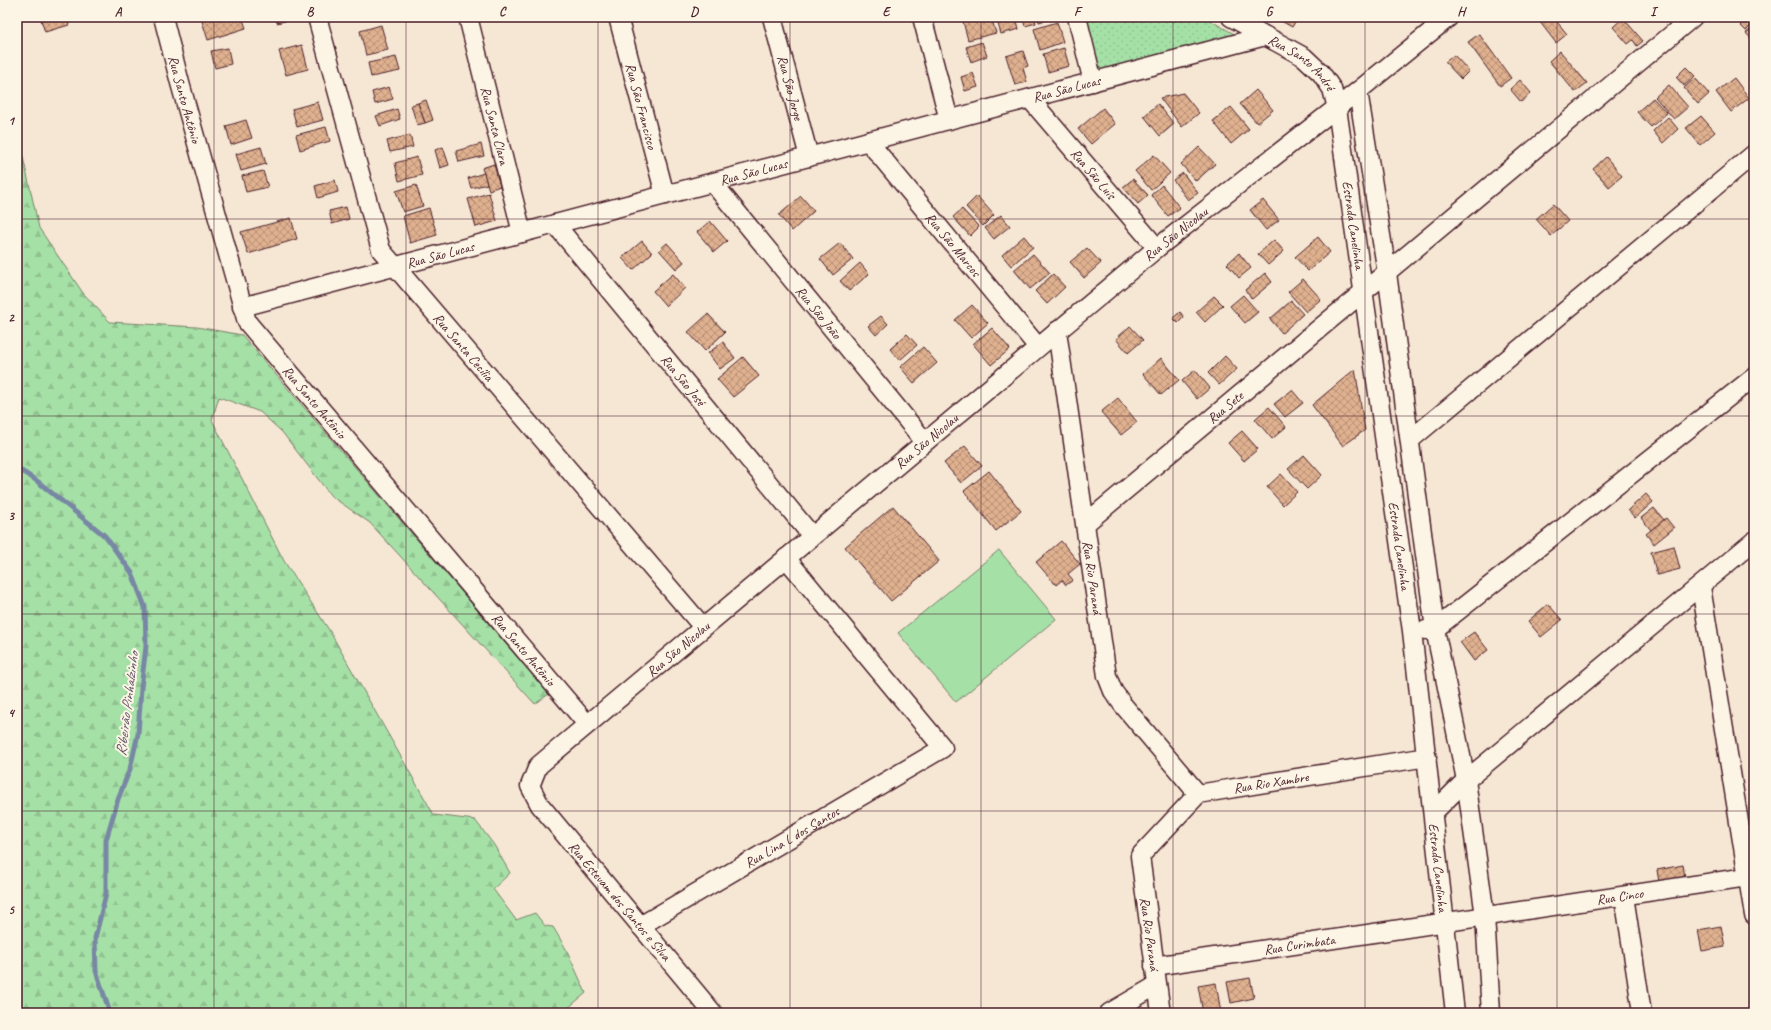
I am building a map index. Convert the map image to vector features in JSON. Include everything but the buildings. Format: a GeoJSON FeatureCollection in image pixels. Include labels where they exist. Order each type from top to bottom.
{"type":"FeatureCollection","features":[{"type":"Feature","properties":{"kind":"street","name":"Rua Santo Antônio"},"geometry":{"type":"LineString","coordinates":[[163,17],[247,322],[587,724]]}},
{"type":"Feature","properties":{"kind":"street","name":"Rua Santa Cecília"},"geometry":{"type":"LineString","coordinates":[[317,17],[381,250],[702,627]]}},
{"type":"Feature","properties":{"kind":"street","name":"Rua Santa Clara"},"geometry":{"type":"LineString","coordinates":[[468,17],[522,233]]}},
{"type":"Feature","properties":{"kind":"street","name":"Rua São Francisco"},"geometry":{"type":"LineString","coordinates":[[618,17],[665,195]]}},
{"type":"Feature","properties":{"kind":"street","name":"Rua São Jorge"},"geometry":{"type":"LineString","coordinates":[[772,17],[809,157]]}},
{"type":"Feature","properties":{"kind":"street"},"geometry":{"type":"LineString","coordinates":[[922,17],[949,120]]}},
{"type":"Feature","properties":{"kind":"street"},"geometry":{"type":"LineString","coordinates":[[1077,17],[1093,82]]}},
{"type":"Feature","properties":{"kind":"street","name":"Rua Santo André"},"geometry":{"type":"LineString","coordinates":[[1231,17],[1304,57],[1321,73],[1332,89],[1336,108]]}},
{"type":"Feature","properties":{"kind":"street"},"geometry":{"type":"LineString","coordinates":[[1336,108],[1449,17]]}},
{"type":"Feature","properties":{"kind":"street","name":"Rua Sete"},"geometry":{"type":"LineString","coordinates":[[1086,523],[1693,17]]}},
{"type":"Feature","properties":{"kind":"street","name":"Rua São Lucas"},"geometry":{"type":"LineString","coordinates":[[242,307],[1265,36]]}},
{"type":"Feature","properties":{"kind":"street","name":"Estrada Canelinha"},"geometry":{"type":"LineString","coordinates":[[1358,91],[1387,273],[1435,629],[1466,780],[1485,916],[1491,1013]]}},
{"type":"Feature","properties":{"kind":"street","name":"Rua São Luís"},"geometry":{"type":"LineString","coordinates":[[1030,98],[1157,248]]}},
{"type":"Feature","properties":{"kind":"street","name":"Estrada Canelinha"},"geometry":{"type":"LineString","coordinates":[[1336,108],[1364,291],[1412,631],[1455,1013]]}},
{"type":"Feature","properties":{"kind":"street","name":"Rua São Nicolau"},"geometry":{"type":"LineString","coordinates":[[530,786],[538,766],[702,627],[1157,248],[1336,108]]}},
{"type":"Feature","properties":{"kind":"street","name":"Rua São Marcos"},"geometry":{"type":"LineString","coordinates":[[868,141],[1038,347]]}},
{"type":"Feature","properties":{"kind":"street"},"geometry":{"type":"LineString","coordinates":[[1410,440],[1754,154]]}},
{"type":"Feature","properties":{"kind":"street","name":"Rua São João"},"geometry":{"type":"LineString","coordinates":[[713,183],[925,442]]}},
{"type":"Feature","properties":{"kind":"street","name":"Rua São José"},"geometry":{"type":"LineString","coordinates":[[555,224],[812,536]]}},
{"type":"Feature","properties":{"kind":"street","name":"Rua Rio Paraná"},"geometry":{"type":"LineString","coordinates":[[1057,331],[1107,676],[1113,691],[1123,705],[1198,794],[1140,856],[1161,1013]]}},
{"type":"Feature","properties":{"kind":"street"},"geometry":{"type":"LineString","coordinates":[[1412,631],[1435,629],[1754,377]]}},
{"type":"Feature","properties":{"kind":"street"},"geometry":{"type":"LineString","coordinates":[[1433,813],[1466,780],[1701,587],[1754,541]]}},
{"type":"Feature","properties":{"kind":"street","name":"Rua Lina L dos Santos"},"geometry":{"type":"LineString","coordinates":[[640,926],[943,748],[786,558]]}},
{"type":"Feature","properties":{"kind":"street"},"geometry":{"type":"LineString","coordinates":[[1701,587],[1751,877],[1754,915]]}},
{"type":"Feature","properties":{"kind":"street","name":"Rua Rio Xambre"},"geometry":{"type":"LineString","coordinates":[[1198,794],[1427,757]]}},
{"type":"Feature","properties":{"kind":"street","name":"Rua Estevam dos Santos e Silva"},"geometry":{"type":"LineString","coordinates":[[530,786],[540,805],[714,1013]]}},
{"type":"Feature","properties":{"kind":"street","name":"Rua Cinco"},"geometry":{"type":"LineString","coordinates":[[1445,922],[1751,877]]}},
{"type":"Feature","properties":{"kind":"street"},"geometry":{"type":"LineString","coordinates":[[1624,896],[1642,1013]]}},
{"type":"Feature","properties":{"kind":"street","name":"Rua Curimbata"},"geometry":{"type":"LineString","coordinates":[[1154,966],[1445,922]]}},
{"type":"Feature","properties":{"kind":"street"},"geometry":{"type":"LineString","coordinates":[[1109,1013],[1157,985]]}},
{"type":"Feature","properties":{"kind":"green space"},"geometry":{"type":"Polygon","coordinates":[[[1085,17],[1204,17],[1236,35],[1098,71],[1085,17]]]}},
{"type":"Feature","properties":{"kind":"green space"},"geometry":{"type":"Polygon","coordinates":[[[17,130],[39,228],[83,293],[110,322],[197,327],[242,335],[549,694],[535,704],[370,523],[331,496],[282,432],[260,412],[219,397],[212,420],[284,561],[329,630],[434,815],[475,820],[494,845],[510,873],[493,889],[516,920],[535,913],[545,926],[553,927],[566,949],[586,993],[562,1013],[17,1013],[17,130]]]}},
{"type":"Feature","properties":{"kind":"green space"},"geometry":{"type":"Polygon","coordinates":[[[999,550],[1056,619],[956,702],[898,633],[999,550]]]}},
{"type":"Feature","properties":{"kind":"waterway","name":"Ribeirão Pinhalzinho"},"geometry":{"type":"LineString","coordinates":[[17,468],[37,481],[105,536],[132,573],[145,607],[146,646],[138,734],[130,769],[118,799],[106,840],[106,894],[95,938],[96,971],[110,1013]]}}]}
